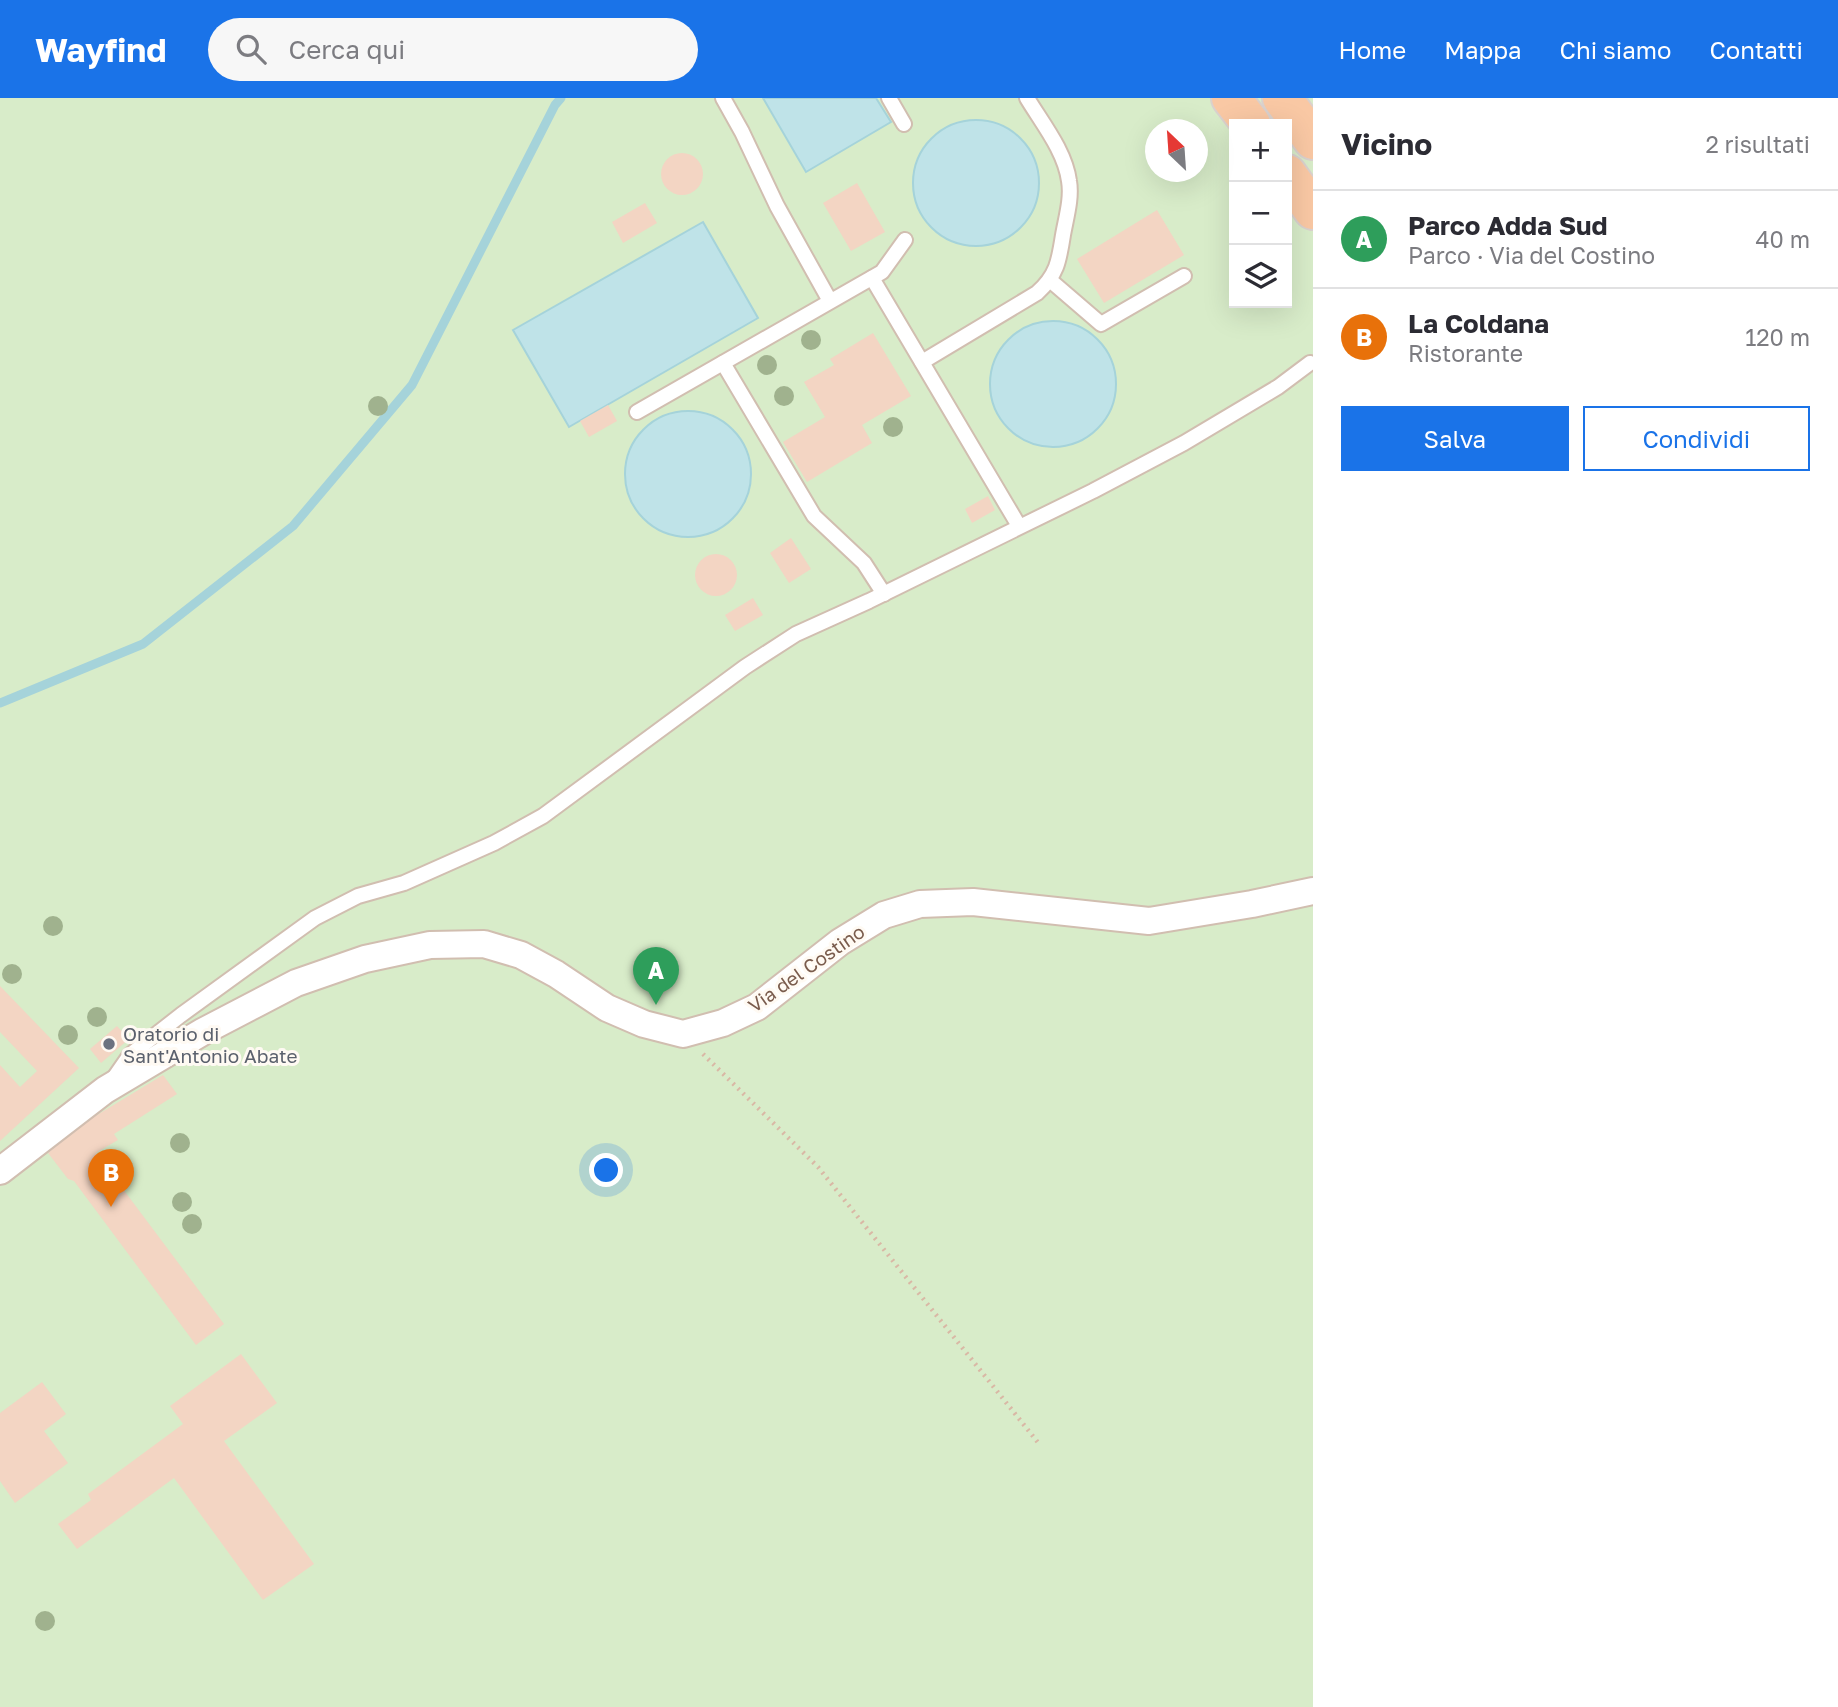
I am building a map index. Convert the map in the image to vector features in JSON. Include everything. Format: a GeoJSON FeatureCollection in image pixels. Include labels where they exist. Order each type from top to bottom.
{"type":"FeatureCollection","features":[{"type":"Feature","properties":{"kind":"highway"},"geometry":{"type":"LineString","coordinates":[[1231,98],[1247,119]]}},
{"type":"Feature","properties":{"kind":"highway"},"geometry":{"type":"LineString","coordinates":[[1282,98],[1313,140]]}},
{"type":"Feature","properties":{"kind":"highway"},"geometry":{"type":"LineString","coordinates":[[1292,181],[1313,209]]}},
{"type":"Feature","properties":{"kind":"street","name":"Via del Costino"},"geometry":{"type":"LineString","coordinates":[[0,1171],[105,1090],[204,1031],[296,983],[365,959],[430,945],[484,944],[521,955],[556,974],[607,1008],[644,1024],[683,1034],[723,1023],[757,1007],[851,935],[884,915],[920,904],[973,902],[1149,921],[1252,905],[1313,891]]}},
{"type":"Feature","properties":{"kind":"lane"},"geometry":{"type":"LineString","coordinates":[[723,98],[777,206],[831,301]]}},
{"type":"Feature","properties":{"kind":"lane"},"geometry":{"type":"LineString","coordinates":[[889,98],[904,124]]}},
{"type":"Feature","properties":{"kind":"lane"},"geometry":{"type":"LineString","coordinates":[[922,362],[1037,293],[1051,281],[1058,264],[1069,197],[1069,181],[1061,155],[1027,98]]}},
{"type":"Feature","properties":{"kind":"lane"},"geometry":{"type":"LineString","coordinates":[[637,412],[882,272],[905,240]]}},
{"type":"Feature","properties":{"kind":"lane"},"geometry":{"type":"LineString","coordinates":[[1051,281],[1101,324],[1184,276]]}},
{"type":"Feature","properties":{"kind":"lane"},"geometry":{"type":"LineString","coordinates":[[872,278],[1019,526]]}},
{"type":"Feature","properties":{"kind":"lane"},"geometry":{"type":"LineString","coordinates":[[723,363],[814,516],[864,563],[884,594]]}},
{"type":"Feature","properties":{"kind":"lane"},"geometry":{"type":"LineString","coordinates":[[105,1090],[130,1055],[315,918],[358,896],[404,883],[494,843],[543,816],[734,675],[796,634],[884,594],[1093,491],[1184,443],[1278,387],[1310,363]]}},
{"type":"Feature","properties":{"kind":"path"},"geometry":{"type":"LineString","coordinates":[[683,1034],[818,1167],[1040,1445]]}},
{"type":"Feature","properties":{"kind":"green space"},"geometry":{"type":"Polygon","coordinates":[[[0,98],[1313,98],[1313,1707],[0,1707],[0,98]]]}},
{"type":"Feature","properties":{"kind":"water"},"geometry":{"type":"Polygon","coordinates":[[[763,98],[876,98],[891,122],[806,172],[763,98]]]}},
{"type":"Feature","properties":{"kind":"water"},"geometry":{"type":"Polygon","coordinates":[[[976,120],[1000,125],[1021,138],[1034,159],[1039,183],[1034,207],[1021,228],[1000,241],[976,246],[952,241],[931,228],[918,207],[913,183],[918,159],[931,138],[952,125],[976,120]]]}},
{"type":"Feature","properties":{"kind":"water"},"geometry":{"type":"Polygon","coordinates":[[[703,222],[758,318],[569,427],[513,330],[703,222]]]}},
{"type":"Feature","properties":{"kind":"water"},"geometry":{"type":"Polygon","coordinates":[[[1053,321],[1077,325],[1098,339],[1112,360],[1116,384],[1112,408],[1098,429],[1077,443],[1053,447],[1029,443],[1008,429],[994,408],[990,384],[994,360],[1008,339],[1029,325],[1053,321]]]}},
{"type":"Feature","properties":{"kind":"water"},"geometry":{"type":"Polygon","coordinates":[[[688,411],[712,416],[733,429],[746,450],[751,474],[746,498],[733,519],[712,532],[688,537],[664,532],[643,519],[630,498],[625,474],[630,450],[643,429],[664,416],[688,411]]]}},
{"type":"Feature","properties":{"kind":"building"},"geometry":{"type":"Polygon","coordinates":[[[682,153],[697,159],[703,174],[697,189],[682,195],[667,189],[661,174],[667,159],[682,153]]]}},
{"type":"Feature","properties":{"kind":"building"},"geometry":{"type":"Polygon","coordinates":[[[857,183],[885,232],[851,251],[823,203],[857,183]]]}},
{"type":"Feature","properties":{"kind":"building"},"geometry":{"type":"Polygon","coordinates":[[[645,203],[657,223],[623,243],[612,222],[645,203]]]}},
{"type":"Feature","properties":{"kind":"building"},"geometry":{"type":"Polygon","coordinates":[[[1157,210],[1184,255],[1104,303],[1077,259],[1157,210]]]}},
{"type":"Feature","properties":{"kind":"building"},"geometry":{"type":"Polygon","coordinates":[[[873,333],[911,396],[862,425],[872,443],[807,482],[783,442],[825,417],[804,382],[834,365],[830,359],[873,333]]]}},
{"type":"Feature","properties":{"kind":"building"},"geometry":{"type":"Polygon","coordinates":[[[608,405],[617,421],[589,437],[580,421],[608,405]]]}},
{"type":"Feature","properties":{"kind":"building"},"geometry":{"type":"Polygon","coordinates":[[[988,496],[995,510],[972,523],[965,509],[988,496]]]}},
{"type":"Feature","properties":{"kind":"building"},"geometry":{"type":"Polygon","coordinates":[[[791,538],[811,569],[789,583],[770,553],[791,538]]]}},
{"type":"Feature","properties":{"kind":"building"},"geometry":{"type":"Polygon","coordinates":[[[716,554],[731,560],[737,575],[731,590],[716,596],[701,590],[695,575],[701,560],[716,554]]]}},
{"type":"Feature","properties":{"kind":"building"},"geometry":{"type":"Polygon","coordinates":[[[753,598],[763,615],[735,631],[725,615],[753,598]]]}},
{"type":"Feature","properties":{"kind":"building"},"geometry":{"type":"Polygon","coordinates":[[[0,986],[79,1068],[0,1141],[0,1065],[20,1087],[37,1071],[0,1032],[0,986]]]}},
{"type":"Feature","properties":{"kind":"building","name":"Oratorio di Sant'Antonio Abate"},"geometry":{"type":"Polygon","coordinates":[[[117,1026],[129,1039],[101,1063],[90,1049],[117,1026]]]}},
{"type":"Feature","properties":{"kind":"building"},"geometry":{"type":"Polygon","coordinates":[[[163,1075],[177,1094],[114,1134],[118,1140],[96,1153],[224,1324],[196,1345],[74,1181],[68,1179],[48,1153],[79,1126],[163,1075]]]}},
{"type":"Feature","properties":{"kind":"building"},"geometry":{"type":"Polygon","coordinates":[[[241,1354],[277,1403],[224,1441],[314,1564],[263,1600],[174,1478],[77,1549],[58,1524],[91,1500],[88,1494],[183,1424],[170,1406],[241,1354]]]}},
{"type":"Feature","properties":{"kind":"building"},"geometry":{"type":"Polygon","coordinates":[[[42,1382],[66,1414],[44,1431],[68,1463],[15,1503],[0,1481],[0,1413],[42,1382]]]}},
{"type":"Feature","properties":{"kind":"waterway"},"geometry":{"type":"LineString","coordinates":[[0,703],[143,644],[293,526],[412,385],[561,98]]}},
{"type":"Feature","properties":{"kind":"place","name":"Parco Adda Sud"},"geometry":{"type":"Point","coordinates":[656,1005]}},
{"type":"Feature","properties":{"kind":"place","name":"Oratorio di Sant'Antonio Abate"},"geometry":{"type":"Point","coordinates":[109,1044]}},
{"type":"Feature","properties":{"kind":"place","name":"La Coldana"},"geometry":{"type":"Point","coordinates":[111,1207]}}]}
